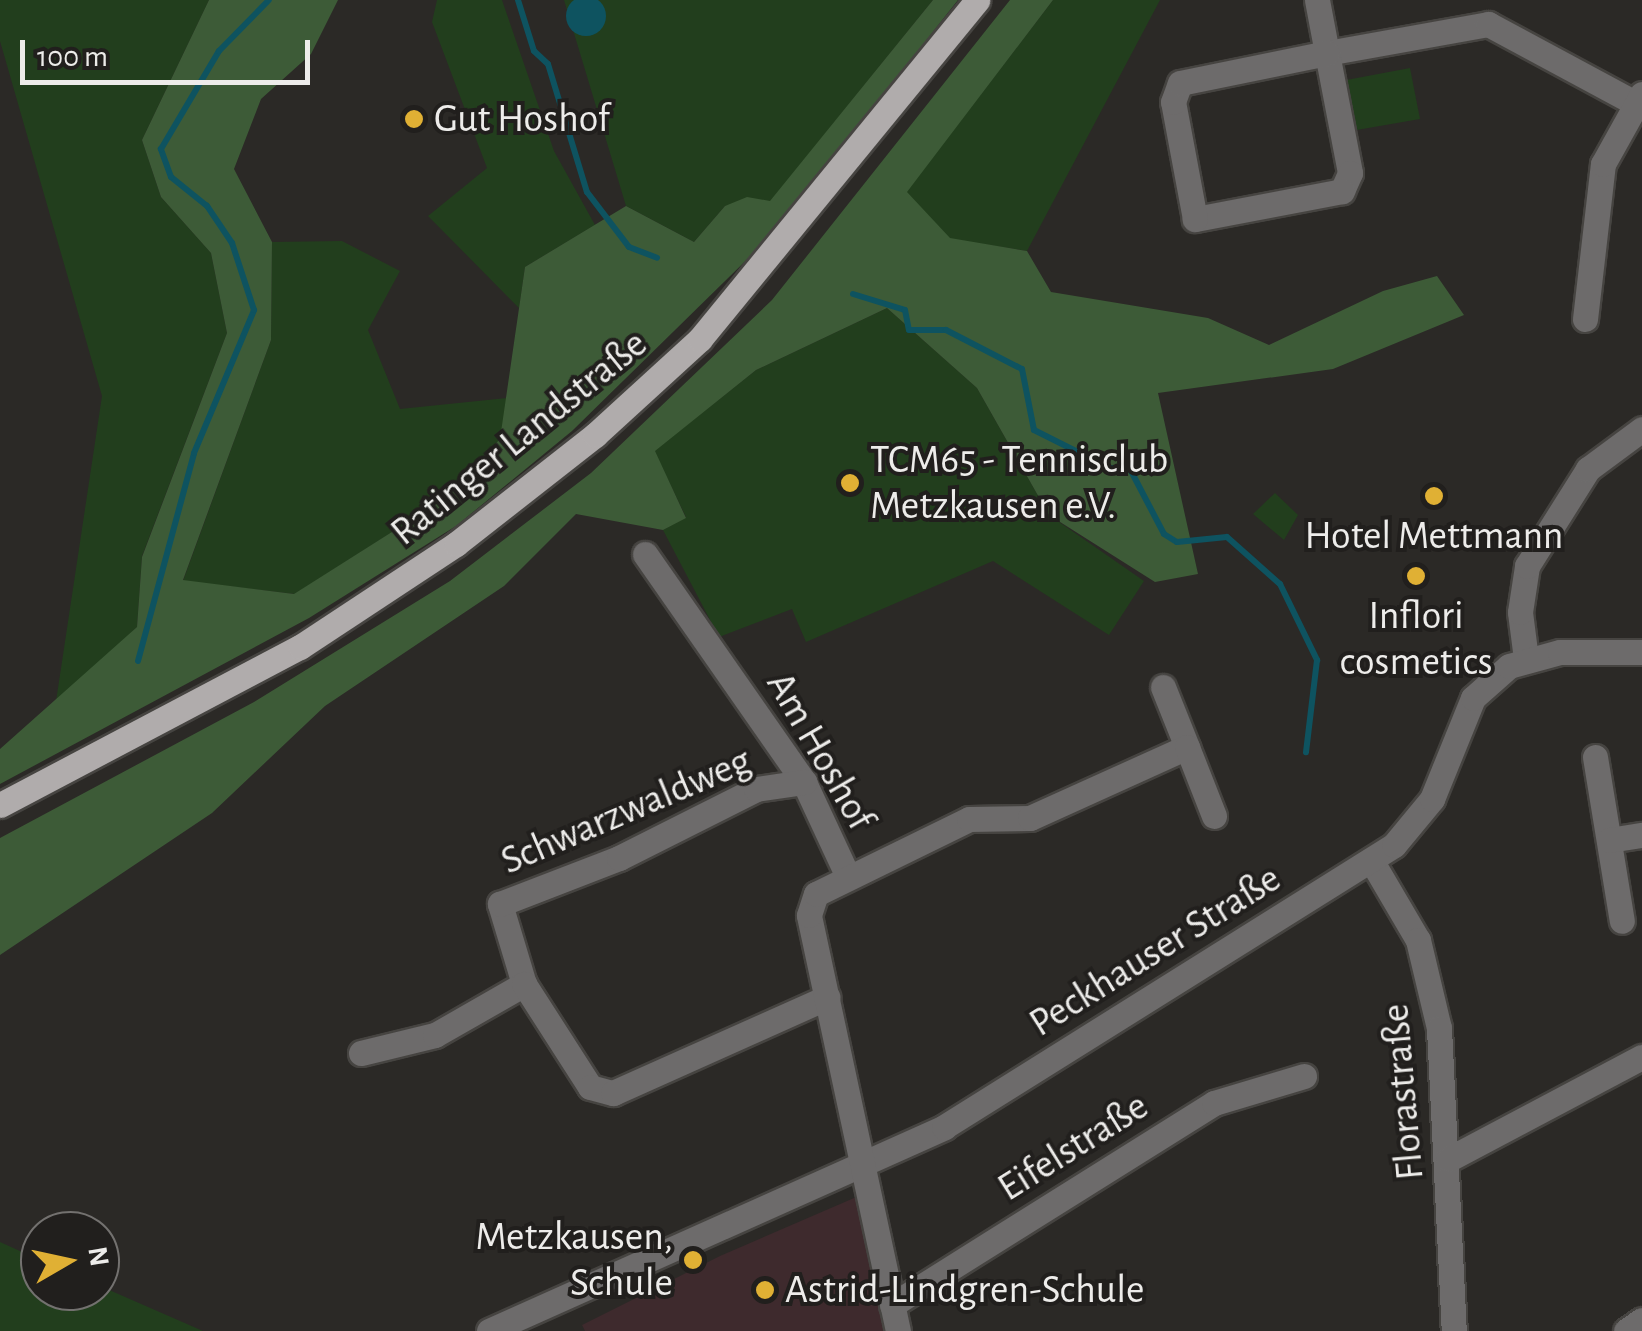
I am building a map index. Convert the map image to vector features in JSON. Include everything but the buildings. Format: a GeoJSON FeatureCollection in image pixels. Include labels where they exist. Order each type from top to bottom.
{"type":"FeatureCollection","features":[{"type":"Feature","properties":{"kind":"main road","name":"Ratinger Landstraße"},"geometry":{"type":"LineString","coordinates":[[0,805],[300,647],[456,544],[608,424],[700,339],[775,253],[976,0]]}},
{"type":"Feature","properties":{"kind":"street"},"geometry":{"type":"LineString","coordinates":[[1317,0],[1327,53],[1348,182],[1334,194],[1196,219],[1173,102],[1180,83],[1327,53],[1485,12],[1639,99],[1597,188],[1586,319]]}},
{"type":"Feature","properties":{"kind":"street"},"geometry":{"type":"LineString","coordinates":[[1642,429],[1588,469],[1527,566],[1520,612],[1526,659],[1642,652]]}},
{"type":"Feature","properties":{"kind":"street","name":"Am Hoshof"},"geometry":{"type":"LineString","coordinates":[[645,554],[804,782],[848,877],[816,894],[809,915],[898,1331]]}},
{"type":"Feature","properties":{"kind":"street","name":"Peckhauser Straße"},"geometry":{"type":"LineString","coordinates":[[489,1331],[863,1167],[944,1127],[1371,860],[1409,832],[1432,799],[1473,698],[1526,659]]}},
{"type":"Feature","properties":{"kind":"street"},"geometry":{"type":"LineString","coordinates":[[1164,687],[1214,816]]}},
{"type":"Feature","properties":{"kind":"street"},"geometry":{"type":"LineString","coordinates":[[848,877],[969,819],[1030,818],[1187,747]]}},
{"type":"Feature","properties":{"kind":"street"},"geometry":{"type":"LineString","coordinates":[[1594,757],[1622,921]]}},
{"type":"Feature","properties":{"kind":"street","name":"Schwarzwaldweg"},"geometry":{"type":"LineString","coordinates":[[524,984],[500,904],[619,858],[756,789],[804,782]]}},
{"type":"Feature","properties":{"kind":"street"},"geometry":{"type":"LineString","coordinates":[[1610,840],[1642,835]]}},
{"type":"Feature","properties":{"kind":"street","name":"Florastraße"},"geometry":{"type":"LineString","coordinates":[[1371,860],[1403,906],[1430,979],[1449,1160],[1454,1331]]}},
{"type":"Feature","properties":{"kind":"street"},"geometry":{"type":"LineString","coordinates":[[361,1053],[436,1034],[524,984],[590,1087],[613,1094],[828,997]]}},
{"type":"Feature","properties":{"kind":"street"},"geometry":{"type":"LineString","coordinates":[[1449,1160],[1642,1057]]}},
{"type":"Feature","properties":{"kind":"street","name":"Eifelstraße"},"geometry":{"type":"LineString","coordinates":[[892,1305],[1214,1103],[1304,1076]]}},
{"type":"Feature","properties":{"kind":"street"},"geometry":{"type":"LineString","coordinates":[[1626,1331],[1642,1320]]}},
{"type":"Feature","properties":{"kind":"shaded area","name":"Astrid-Lindgren-Schule"},"geometry":{"type":"Polygon","coordinates":[[[861,1195],[887,1331],[585,1331],[582,1325],[720,1256],[861,1195]]]}},
{"type":"Feature","properties":{"kind":"green space"},"geometry":{"type":"Polygon","coordinates":[[[0,0],[209,0],[142,140],[161,197],[211,253],[227,333],[142,556],[137,627],[55,708],[102,396],[0,41],[0,0]]]}},
{"type":"Feature","properties":{"kind":"green space"},"geometry":{"type":"Polygon","coordinates":[[[209,0],[338,0],[311,54],[261,99],[234,169],[272,242],[271,340],[183,580],[294,594],[444,499],[500,439],[525,267],[626,206],[694,242],[725,206],[747,197],[770,201],[933,0],[958,0],[775,232],[572,431],[456,526],[309,618],[0,784],[0,749],[137,627],[142,557],[227,333],[211,253],[161,197],[142,140],[209,0]]]}},
{"type":"Feature","properties":{"kind":"green space"},"geometry":{"type":"Polygon","coordinates":[[[437,0],[502,0],[554,151],[595,225],[525,267],[519,308],[428,216],[487,168],[432,22],[437,0]]]}},
{"type":"Feature","properties":{"kind":"green space"},"geometry":{"type":"Polygon","coordinates":[[[564,0],[933,0],[770,202],[725,206],[694,242],[626,206],[564,0]]]}},
{"type":"Feature","properties":{"kind":"green space"},"geometry":{"type":"Polygon","coordinates":[[[1010,0],[1053,0],[907,192],[950,238],[1027,251],[1051,292],[1208,318],[1269,345],[1383,291],[1437,276],[1464,315],[1333,369],[1158,393],[1198,574],[1155,582],[1049,515],[977,388],[887,308],[756,370],[655,451],[686,518],[663,530],[576,514],[504,586],[325,706],[212,813],[0,955],[0,838],[254,702],[450,581],[591,473],[772,300],[1010,0]]]}},
{"type":"Feature","properties":{"kind":"green space"},"geometry":{"type":"Polygon","coordinates":[[[1053,0],[1160,0],[1027,251],[950,239],[906,192],[1053,0]]]}},
{"type":"Feature","properties":{"kind":"green space"},"geometry":{"type":"Polygon","coordinates":[[[1410,68],[1420,119],[1351,131],[1341,81],[1410,68]]]}},
{"type":"Feature","properties":{"kind":"green space"},"geometry":{"type":"Polygon","coordinates":[[[342,241],[400,271],[368,330],[400,409],[507,398],[501,439],[444,499],[295,594],[183,581],[271,340],[272,242],[342,241]]]}},
{"type":"Feature","properties":{"kind":"green space","name":"TCM65 - Tennisclub Metzkausen e.V."},"geometry":{"type":"Polygon","coordinates":[[[887,308],[977,388],[1049,515],[1144,581],[1109,635],[993,561],[806,642],[792,609],[719,637],[663,530],[686,517],[654,451],[756,370],[887,308]]]}},
{"type":"Feature","properties":{"kind":"green space"},"geometry":{"type":"Polygon","coordinates":[[[1275,493],[1298,515],[1284,540],[1253,514],[1275,493]]]}},
{"type":"Feature","properties":{"kind":"green space"},"geometry":{"type":"Polygon","coordinates":[[[0,1242],[20,1251],[20,1311],[120,1311],[120,1295],[203,1331],[0,1331],[0,1242]]]}},
{"type":"Feature","properties":{"kind":"water"},"geometry":{"type":"Polygon","coordinates":[[[586,-4],[600,2],[606,16],[600,30],[586,36],[572,30],[566,16],[572,2],[586,-4]]]}},
{"type":"Feature","properties":{"kind":"waterway"},"geometry":{"type":"LineString","coordinates":[[138,661],[194,453],[254,310],[232,243],[207,206],[171,177],[161,149],[219,51],[269,0]]}},
{"type":"Feature","properties":{"kind":"waterway"},"geometry":{"type":"LineString","coordinates":[[518,0],[534,51],[548,64],[587,192],[629,247],[657,258]]}},
{"type":"Feature","properties":{"kind":"waterway"},"geometry":{"type":"LineString","coordinates":[[853,294],[905,310],[909,330],[946,330],[1022,369],[1034,430],[1110,468],[1130,469],[1164,534],[1177,542],[1227,537],[1280,584],[1317,660],[1306,752]]}},
{"type":"Feature","properties":{"kind":"place","name":"Gut Hoshof"},"geometry":{"type":"Point","coordinates":[414,119]}},
{"type":"Feature","properties":{"kind":"place","name":"TCM65 - Tennisclub Metzkausen e.V."},"geometry":{"type":"Point","coordinates":[850,483]}},
{"type":"Feature","properties":{"kind":"place","name":"Hotel Mettmann"},"geometry":{"type":"Point","coordinates":[1434,496]}},
{"type":"Feature","properties":{"kind":"place","name":"Inflori cosmetics"},"geometry":{"type":"Point","coordinates":[1416,576]}},
{"type":"Feature","properties":{"kind":"place","name":"Metzkausen, Schule"},"geometry":{"type":"Point","coordinates":[693,1260]}},
{"type":"Feature","properties":{"kind":"place","name":"Astrid-Lindgren-Schule"},"geometry":{"type":"Point","coordinates":[765,1290]}}]}
